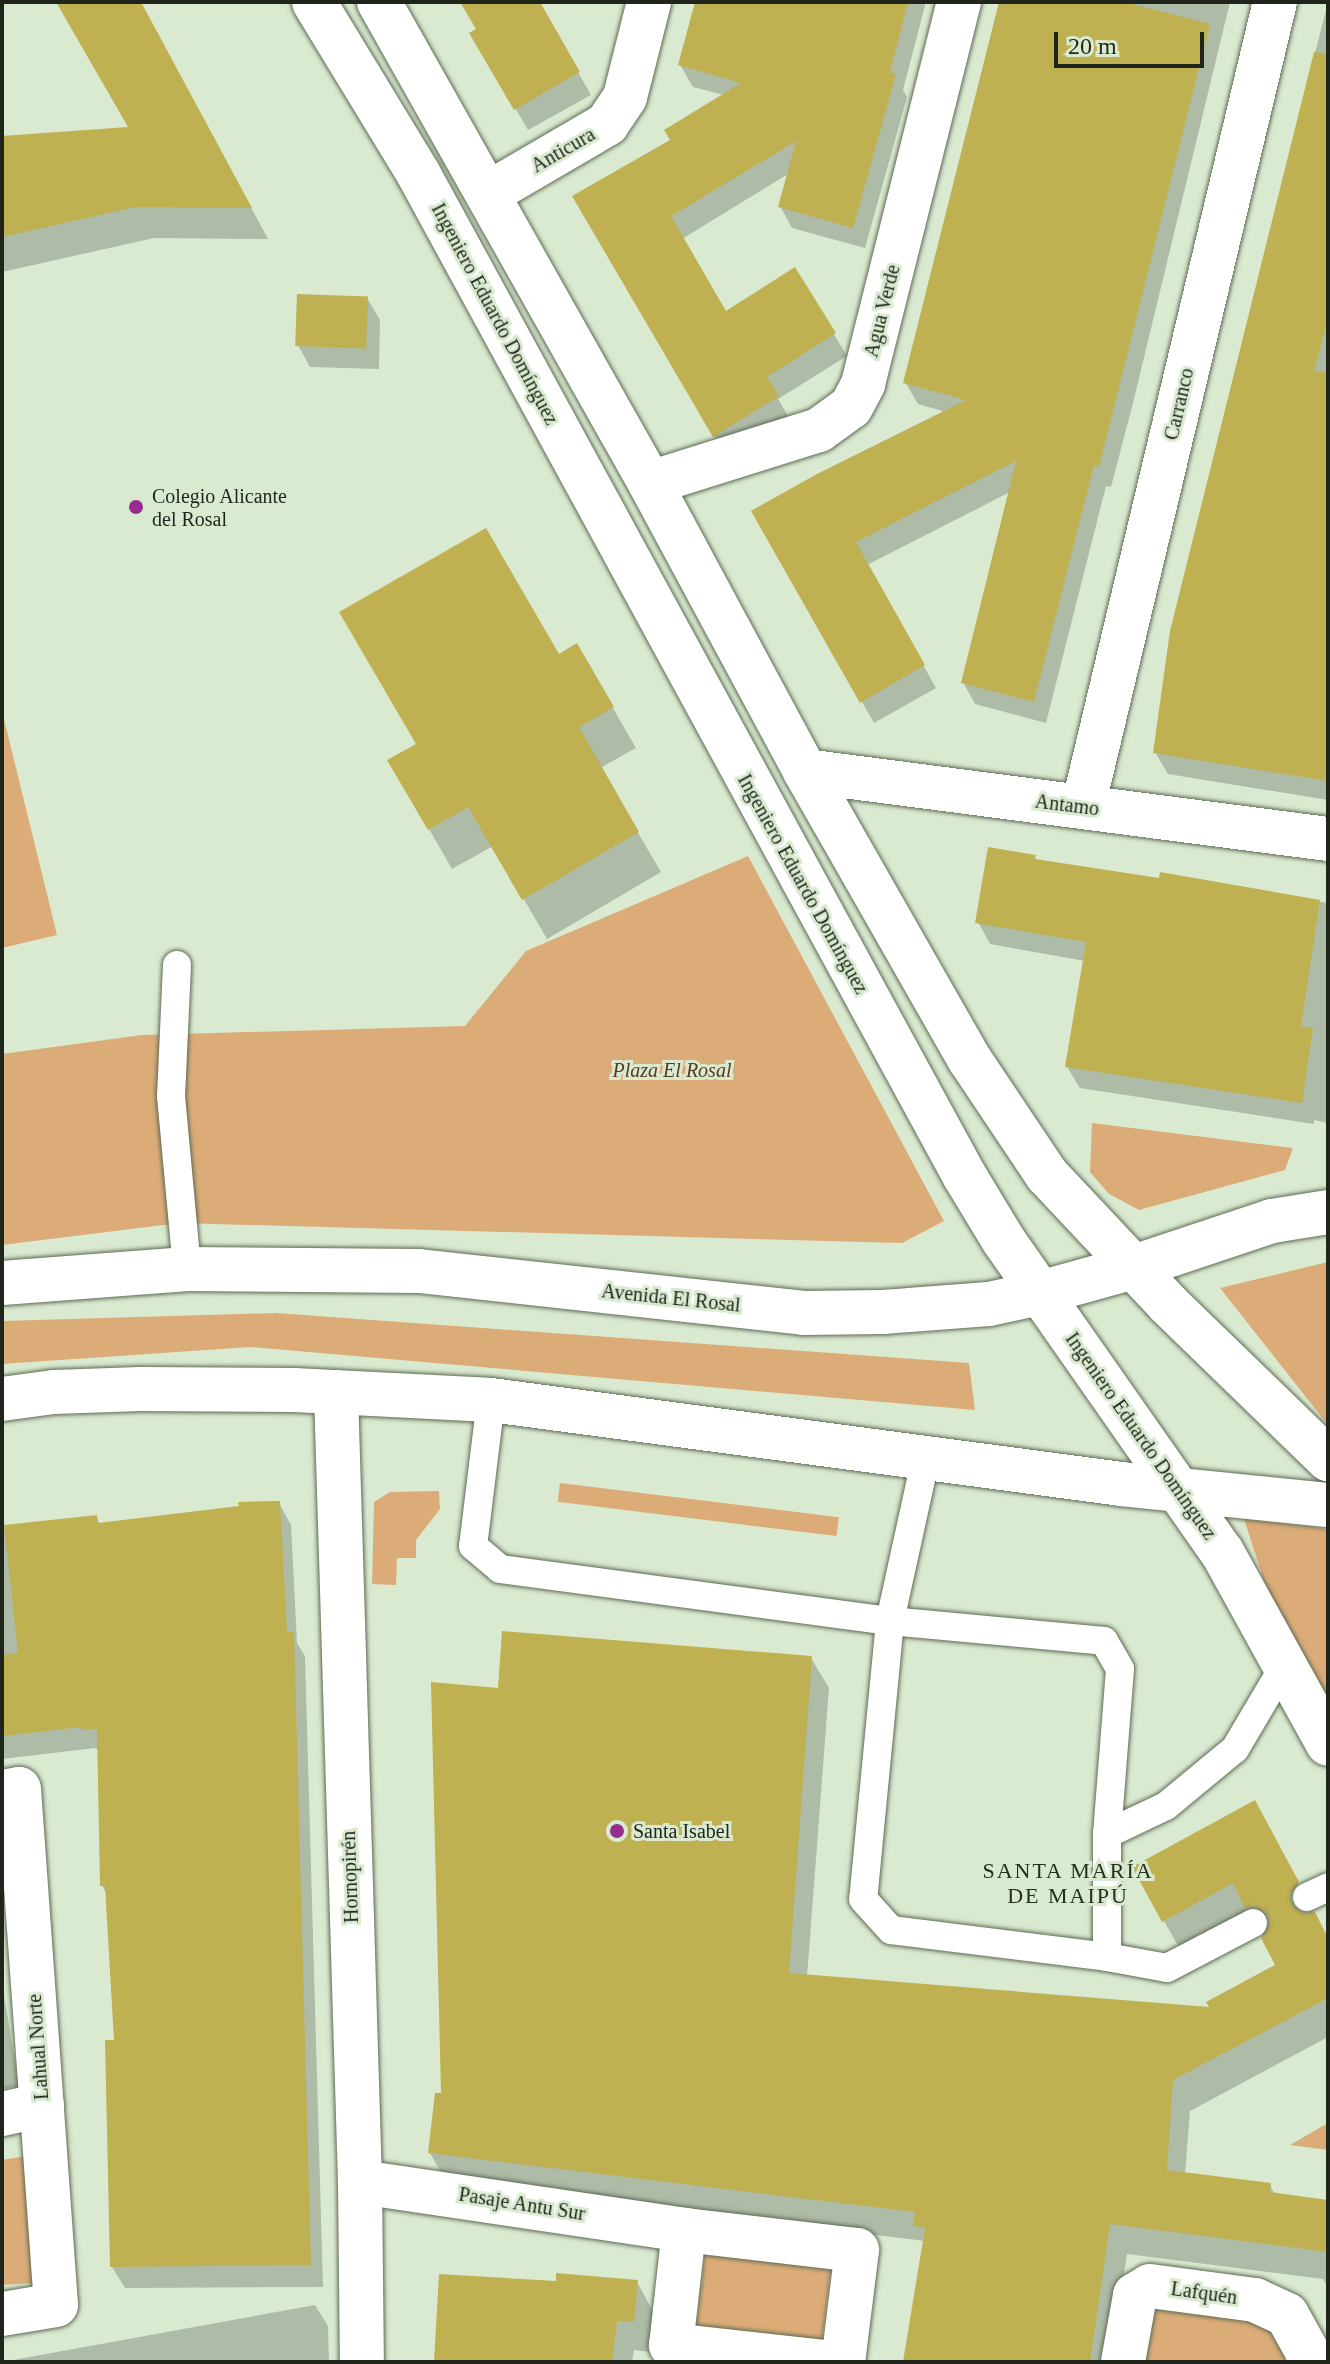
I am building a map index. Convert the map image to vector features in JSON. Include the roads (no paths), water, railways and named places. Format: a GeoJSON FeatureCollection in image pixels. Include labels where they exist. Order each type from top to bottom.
{"type":"FeatureCollection","features":[{"type":"Feature","properties":{"kind":"street","name":"Ingeniero Eduardo Domínguez"},"geometry":{"type":"LineString","coordinates":[[314,2],[418,173],[956,1161],[1040,1293],[1222,1552],[1328,1744]]}},
{"type":"Feature","properties":{"kind":"street"},"geometry":{"type":"LineString","coordinates":[[379,2],[650,483],[805,771],[970,1060],[1047,1175],[1272,1408],[1328,1459]]}},
{"type":"Feature","properties":{"kind":"street","name":"Anticura"},"geometry":{"type":"LineString","coordinates":[[489,193],[607,124],[625,97],[649,2]]}},
{"type":"Feature","properties":{"kind":"street","name":"Agua Verde"},"geometry":{"type":"LineString","coordinates":[[650,483],[819,430],[851,407],[863,384],[959,2]]}},
{"type":"Feature","properties":{"kind":"street","name":"Carranco"},"geometry":{"type":"LineString","coordinates":[[1083,807],[1275,2]]}},
{"type":"Feature","properties":{"kind":"street","name":"Antamo"},"geometry":{"type":"LineString","coordinates":[[805,771],[1328,839]]}},
{"type":"Feature","properties":{"kind":"street","name":"Avenida El Rosal"},"geometry":{"type":"LineString","coordinates":[[2,1283],[187,1269],[419,1271],[804,1313],[883,1312],[989,1304],[1040,1293],[1134,1267],[1272,1221],[1328,1212]]}},
{"type":"Feature","properties":{"kind":"street"},"geometry":{"type":"LineString","coordinates":[[2,1399],[54,1392],[140,1389],[336,1392],[491,1400],[1180,1491],[1328,1505]]}},
{"type":"Feature","properties":{"kind":"street","name":"Hornopirén"},"geometry":{"type":"LineString","coordinates":[[336,1392],[360,2182],[362,2362]]}},
{"type":"Feature","properties":{"kind":"street","name":"Lahual Norte"},"geometry":{"type":"LineString","coordinates":[[2,2314],[56,2305],[22,2109],[10,1790]]}},
{"type":"Feature","properties":{"kind":"street","name":"Pasaje Antu Sur"},"geometry":{"type":"LineString","coordinates":[[360,2182],[684,2230],[857,2250],[843,2362]]}},
{"type":"Feature","properties":{"kind":"street"},"geometry":{"type":"LineString","coordinates":[[684,2230],[671,2345],[824,2362]]}},
{"type":"Feature","properties":{"kind":"street","name":"Lafquén"},"geometry":{"type":"LineString","coordinates":[[1123,2362],[1135,2295],[1150,2286],[1255,2300],[1287,2315],[1313,2362]]}},
{"type":"Feature","properties":{"kind":"lane"},"geometry":{"type":"LineString","coordinates":[[177,965],[171,1096],[187,1269]]}},
{"type":"Feature","properties":{"kind":"lane"},"geometry":{"type":"LineString","coordinates":[[491,1400],[473,1546],[500,1569],[890,1621],[1104,1641],[1120,1669],[1107,1834],[1107,1957]]}},
{"type":"Feature","properties":{"kind":"lane"},"geometry":{"type":"LineString","coordinates":[[926,1457],[890,1621],[863,1899],[891,1930],[1107,1957],[1167,1968],[1253,1923]]}},
{"type":"Feature","properties":{"kind":"lane"},"geometry":{"type":"LineString","coordinates":[[1107,1834],[1166,1806],[1235,1749],[1284,1666]]}},
{"type":"Feature","properties":{"kind":"place","name":"Colegio Alicante del Rosal"},"geometry":{"type":"Point","coordinates":[136,507]}},
{"type":"Feature","properties":{"kind":"place","name":"Santa Isabel"},"geometry":{"type":"Point","coordinates":[617,1831]}},
{"type":"Feature","properties":{"kind":"district","name":"SANTA MARÍA DE MAIPÚ"},"geometry":{"type":"Point","coordinates":[1068,1882]}},
{"type":"Feature","properties":{"kind":"park label","name":"Plaza El Rosal"},"geometry":{"type":"Point","coordinates":[672,1070]}}]}
